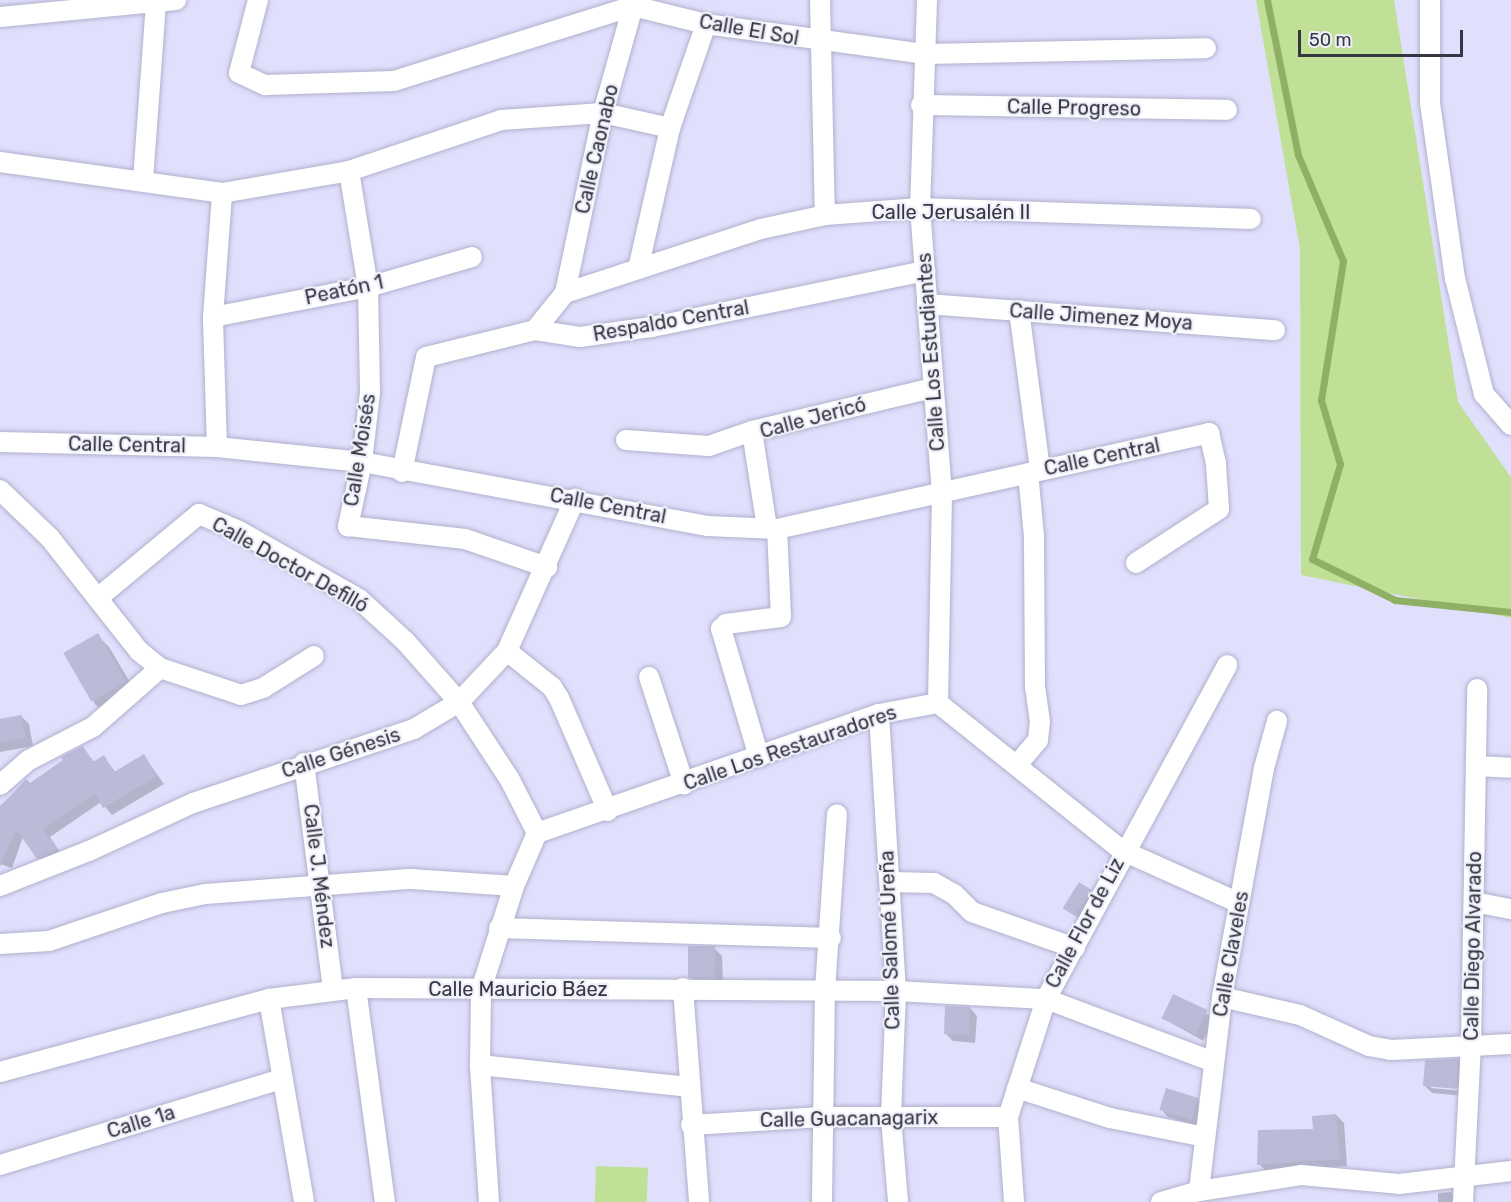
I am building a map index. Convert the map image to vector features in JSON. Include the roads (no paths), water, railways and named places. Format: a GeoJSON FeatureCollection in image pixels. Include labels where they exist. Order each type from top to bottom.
{"type":"FeatureCollection","features":[{"type":"Feature","properties":{"kind":"street"},"geometry":{"type":"LineString","coordinates":[[0,17],[156,5],[176,0]]}},
{"type":"Feature","properties":{"kind":"street"},"geometry":{"type":"LineString","coordinates":[[258,0],[239,74],[265,85],[394,81],[633,6]]}},
{"type":"Feature","properties":{"kind":"street"},"geometry":{"type":"LineString","coordinates":[[820,0],[819,42],[825,215]]}},
{"type":"Feature","properties":{"kind":"street","name":"Calle Los Estudiantes"},"geometry":{"type":"LineString","coordinates":[[927,0],[921,105],[920,208],[942,495],[938,703]]}},
{"type":"Feature","properties":{"kind":"street"},"geometry":{"type":"LineString","coordinates":[[1430,0],[1430,103],[1455,278],[1484,394],[1511,425]]}},
{"type":"Feature","properties":{"kind":"street"},"geometry":{"type":"LineString","coordinates":[[143,180],[156,5]]}},
{"type":"Feature","properties":{"kind":"street","name":"Calle El Sol"},"geometry":{"type":"LineString","coordinates":[[633,6],[706,24],[819,42],[924,54],[1206,48]]}},
{"type":"Feature","properties":{"kind":"street","name":"Calle Caonabo"},"geometry":{"type":"LineString","coordinates":[[565,293],[603,112],[633,6]]}},
{"type":"Feature","properties":{"kind":"street"},"geometry":{"type":"LineString","coordinates":[[638,268],[670,128],[706,24]]}},
{"type":"Feature","properties":{"kind":"street","name":"Calle Progreso"},"geometry":{"type":"LineString","coordinates":[[921,105],[1227,110]]}},
{"type":"Feature","properties":{"kind":"street"},"geometry":{"type":"LineString","coordinates":[[0,162],[143,180],[222,193],[349,171],[501,120],[603,112],[670,128]]}},
{"type":"Feature","properties":{"kind":"street","name":"Calle Moisés"},"geometry":{"type":"LineString","coordinates":[[349,171],[368,287],[370,392],[362,462],[348,526],[465,539],[548,567]]}},
{"type":"Feature","properties":{"kind":"street"},"geometry":{"type":"LineString","coordinates":[[217,447],[213,317],[222,193]]}},
{"type":"Feature","properties":{"kind":"street","name":"Calle Jerusalén II"},"geometry":{"type":"LineString","coordinates":[[565,293],[761,229],[825,215],[920,208],[1251,219]]}},
{"type":"Feature","properties":{"kind":"street","name":"Peatón 1"},"geometry":{"type":"LineString","coordinates":[[213,317],[368,287],[472,257]]}},
{"type":"Feature","properties":{"kind":"street","name":"Respaldo Central"},"geometry":{"type":"LineString","coordinates":[[402,472],[426,357],[535,330],[580,336],[652,327],[925,271]]}},
{"type":"Feature","properties":{"kind":"street"},"geometry":{"type":"LineString","coordinates":[[535,330],[565,293]]}},
{"type":"Feature","properties":{"kind":"street","name":"Calle Jimenez Moya"},"geometry":{"type":"LineString","coordinates":[[927,304],[1275,330]]}},
{"type":"Feature","properties":{"kind":"street"},"geometry":{"type":"LineString","coordinates":[[1017,765],[1038,740],[1040,722],[1035,687],[1034,472],[1019,310]]}},
{"type":"Feature","properties":{"kind":"street","name":"Calle Jericó"},"geometry":{"type":"LineString","coordinates":[[759,757],[721,629],[726,624],[781,617],[772,529],[752,431],[932,388]]}},
{"type":"Feature","properties":{"kind":"street"},"geometry":{"type":"LineString","coordinates":[[626,440],[709,446],[752,431]]}},
{"type":"Feature","properties":{"kind":"street","name":"Calle Central"},"geometry":{"type":"LineString","coordinates":[[0,442],[217,447],[362,462],[402,472],[575,499],[708,526],[772,529],[942,495],[1209,433],[1220,509],[1136,563]]}},
{"type":"Feature","properties":{"kind":"street"},"geometry":{"type":"LineString","coordinates":[[0,490],[50,538],[99,597],[139,651],[160,668],[241,695],[263,688],[314,656]]}},
{"type":"Feature","properties":{"kind":"street","name":"Calle Génesis"},"geometry":{"type":"LineString","coordinates":[[0,886],[89,851],[193,803],[304,763],[414,729],[459,702],[507,651],[548,567],[575,499]]}},
{"type":"Feature","properties":{"kind":"street","name":"Calle Doctor Defilló"},"geometry":{"type":"LineString","coordinates":[[99,597],[199,514],[239,531],[359,599],[405,641],[459,702],[510,780],[537,833]]}},
{"type":"Feature","properties":{"kind":"street"},"geometry":{"type":"LineString","coordinates":[[507,651],[552,687],[559,698],[608,811]]}},
{"type":"Feature","properties":{"kind":"street","name":"Calle Flor de Liz"},"geometry":{"type":"LineString","coordinates":[[1014,1202],[1008,1117],[1046,999],[1075,948],[1123,851],[1227,665]]}},
{"type":"Feature","properties":{"kind":"street"},"geometry":{"type":"LineString","coordinates":[[0,785],[29,760],[93,727],[160,668]]}},
{"type":"Feature","properties":{"kind":"street"},"geometry":{"type":"LineString","coordinates":[[649,677],[684,784]]}},
{"type":"Feature","properties":{"kind":"street","name":"Calle Diego Alvarado"},"geometry":{"type":"LineString","coordinates":[[1463,1202],[1471,1045],[1477,689]]}},
{"type":"Feature","properties":{"kind":"street"},"geometry":{"type":"LineString","coordinates":[[938,703],[1123,851],[1239,903]]}},
{"type":"Feature","properties":{"kind":"street","name":"Calle Los Restauradores"},"geometry":{"type":"LineString","coordinates":[[537,833],[608,811],[879,714],[938,703]]}},
{"type":"Feature","properties":{"kind":"street","name":"Calle Salomé Ureña"},"geometry":{"type":"LineString","coordinates":[[879,714],[896,991],[891,1118],[898,1202]]}},
{"type":"Feature","properties":{"kind":"street","name":"Calle Claveles"},"geometry":{"type":"LineString","coordinates":[[1199,1191],[1222,997],[1264,768],[1277,721]]}},
{"type":"Feature","properties":{"kind":"street","name":"Calle J. Méndez"},"geometry":{"type":"LineString","coordinates":[[304,763],[333,989]]}},
{"type":"Feature","properties":{"kind":"street"},"geometry":{"type":"LineString","coordinates":[[1476,766],[1511,768]]}},
{"type":"Feature","properties":{"kind":"street"},"geometry":{"type":"LineString","coordinates":[[822,1202],[825,990],[831,939],[837,814]]}},
{"type":"Feature","properties":{"kind":"street"},"geometry":{"type":"LineString","coordinates":[[489,1202],[480,1065],[481,990],[514,886],[537,833]]}},
{"type":"Feature","properties":{"kind":"street"},"geometry":{"type":"LineString","coordinates":[[0,944],[49,941],[162,903],[205,894],[411,879],[514,886]]}},
{"type":"Feature","properties":{"kind":"street"},"geometry":{"type":"LineString","coordinates":[[890,882],[934,883],[954,894],[972,912],[1075,948]]}},
{"type":"Feature","properties":{"kind":"street"},"geometry":{"type":"LineString","coordinates":[[1474,902],[1511,909]]}},
{"type":"Feature","properties":{"kind":"street"},"geometry":{"type":"LineString","coordinates":[[500,928],[831,939]]}},
{"type":"Feature","properties":{"kind":"street"},"geometry":{"type":"LineString","coordinates":[[356,988],[385,1202]]}},
{"type":"Feature","properties":{"kind":"street","name":"Calle Mauricio Báez"},"geometry":{"type":"LineString","coordinates":[[0,1072],[269,999],[333,989],[356,988],[481,990],[683,988],[896,991],[1046,999],[1215,1062]]}},
{"type":"Feature","properties":{"kind":"street"},"geometry":{"type":"LineString","coordinates":[[683,988],[688,1087],[699,1202]]}},
{"type":"Feature","properties":{"kind":"street"},"geometry":{"type":"LineString","coordinates":[[1222,997],[1300,1015],[1370,1046],[1391,1050],[1511,1044]]}},
{"type":"Feature","properties":{"kind":"street"},"geometry":{"type":"LineString","coordinates":[[269,999],[304,1202]]}},
{"type":"Feature","properties":{"kind":"street"},"geometry":{"type":"LineString","coordinates":[[480,1065],[688,1087]]}},
{"type":"Feature","properties":{"kind":"street","name":"Calle 1a"},"geometry":{"type":"LineString","coordinates":[[0,1165],[282,1079]]}},
{"type":"Feature","properties":{"kind":"street"},"geometry":{"type":"LineString","coordinates":[[1017,1088],[1110,1118],[1205,1137]]}},
{"type":"Feature","properties":{"kind":"street","name":"Calle Guacanagarix"},"geometry":{"type":"LineString","coordinates":[[691,1125],[822,1117],[1008,1117]]}},
{"type":"Feature","properties":{"kind":"street"},"geometry":{"type":"LineString","coordinates":[[1161,1202],[1199,1191],[1301,1175],[1400,1184],[1466,1174],[1511,1171]]}},
{"type":"Feature","properties":{"kind":"waterway"},"geometry":{"type":"LineString","coordinates":[[1267,0],[1298,155],[1343,261],[1321,400],[1340,464],[1312,559],[1395,600],[1511,612]]}}]}
